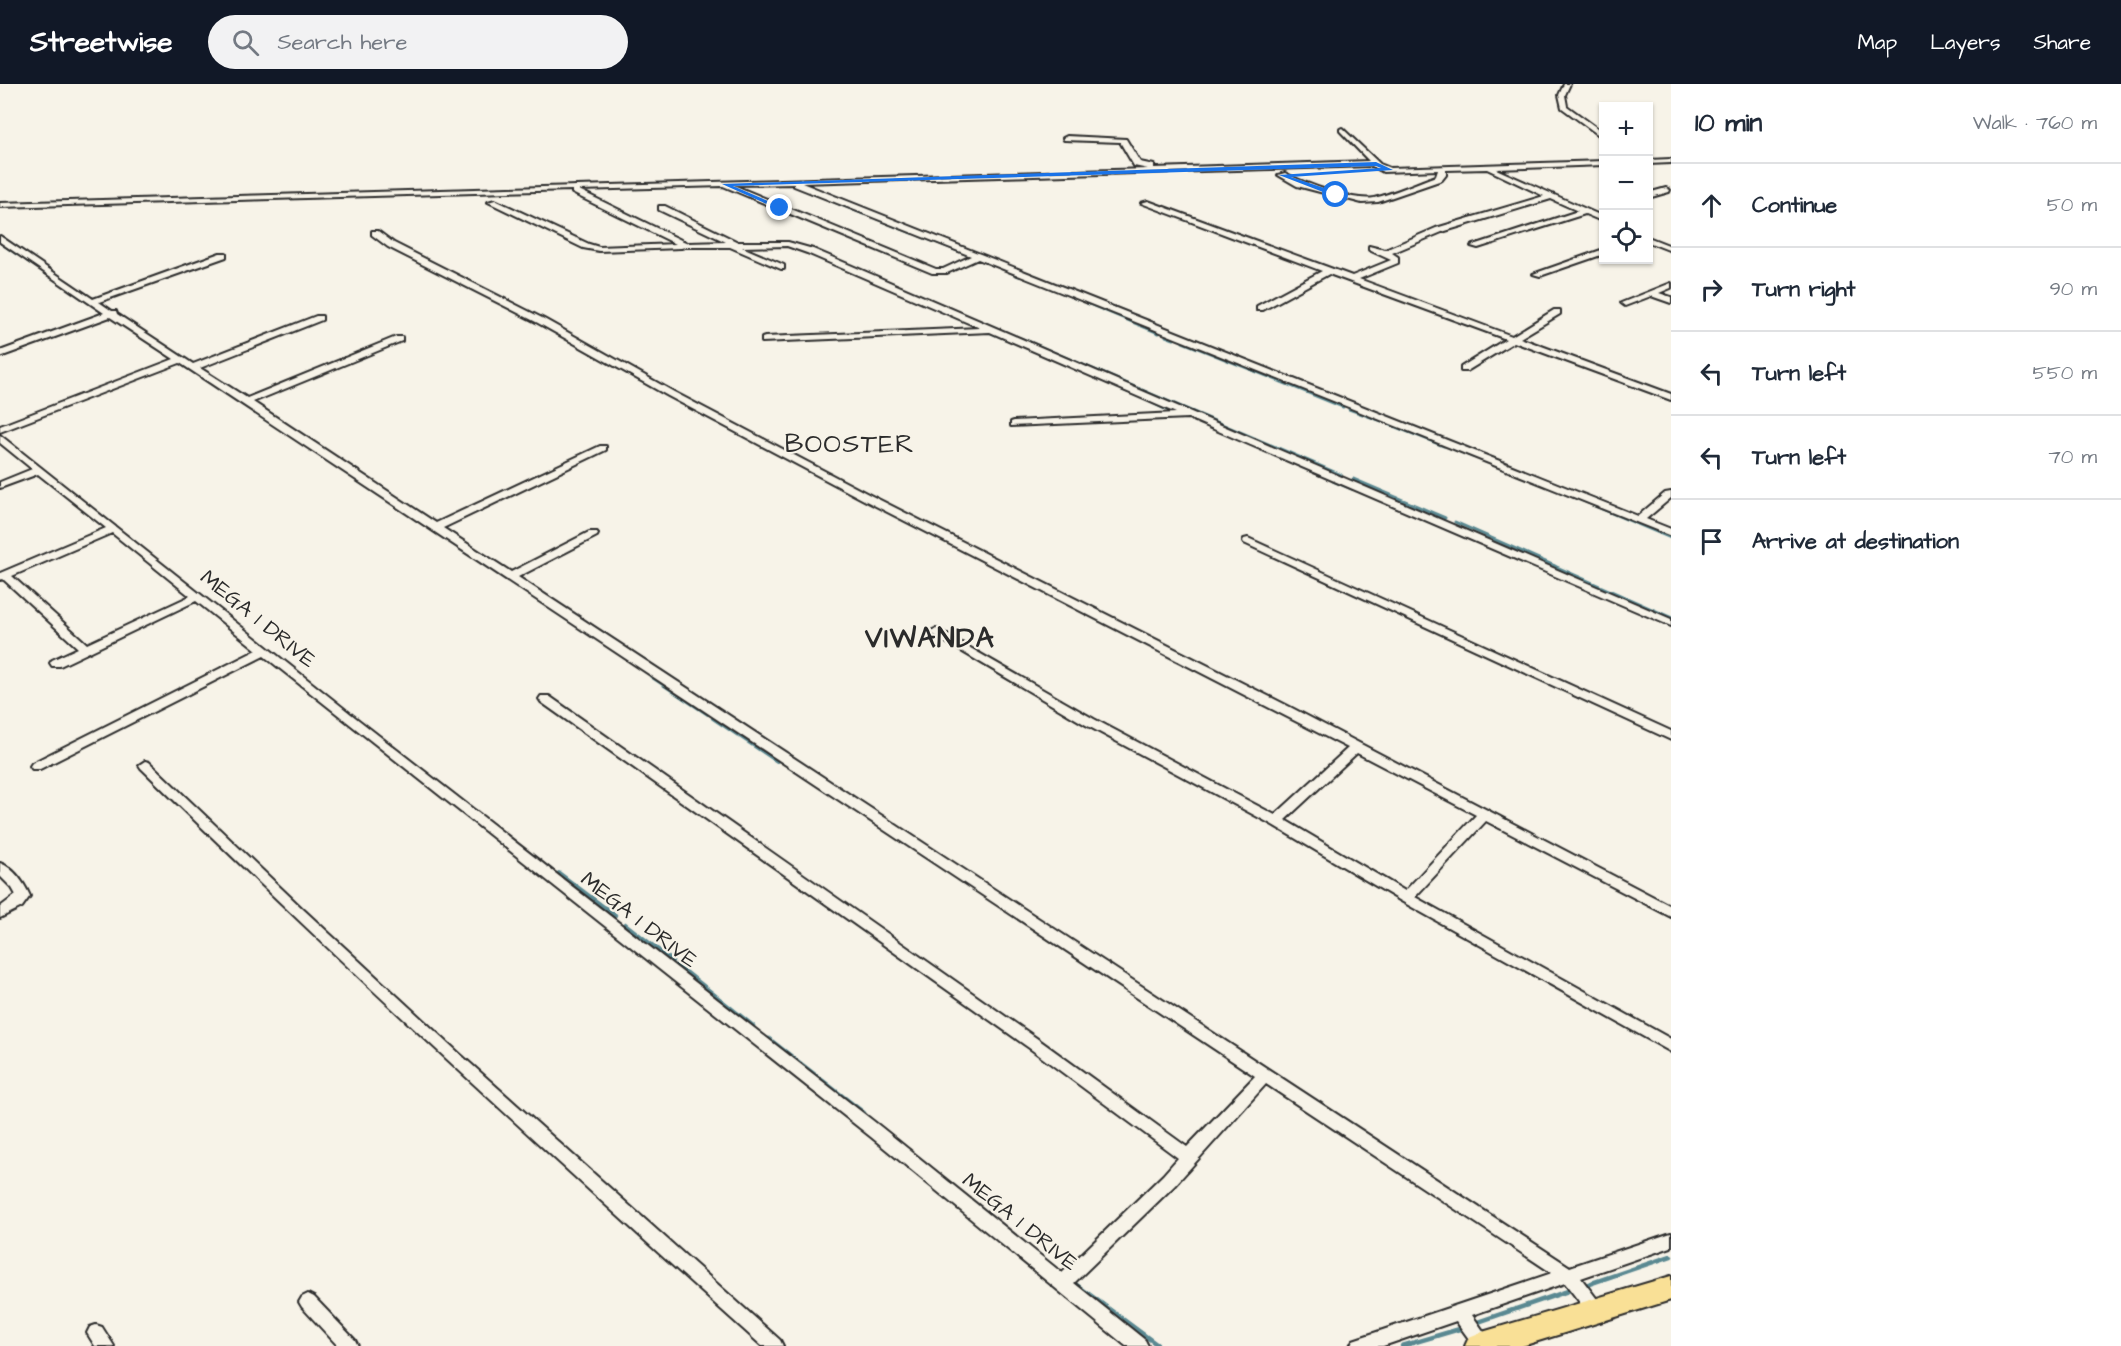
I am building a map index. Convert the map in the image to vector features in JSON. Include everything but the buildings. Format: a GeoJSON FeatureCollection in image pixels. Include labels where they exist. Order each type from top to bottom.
{"type":"FeatureCollection","features":[{"type":"Feature","properties":{"kind":"main road"},"geometry":{"type":"LineString","coordinates":[[1481,1345],[1671,1288]]}},
{"type":"Feature","properties":{"kind":"street"},"geometry":{"type":"LineString","coordinates":[[1567,84],[1563,95],[1564,107],[1599,133]]}},
{"type":"Feature","properties":{"kind":"street"},"geometry":{"type":"LineString","coordinates":[[1342,130],[1376,164]]}},
{"type":"Feature","properties":{"kind":"street"},"geometry":{"type":"LineString","coordinates":[[1067,138],[1123,141],[1137,165],[1145,168],[1345,162],[1376,164],[1390,170]]}},
{"type":"Feature","properties":{"kind":"street"},"geometry":{"type":"LineString","coordinates":[[1653,162],[1671,161]]}},
{"type":"Feature","properties":{"kind":"street"},"geometry":{"type":"LineString","coordinates":[[1442,168],[1442,175],[1439,178],[1365,201],[1300,183],[1282,175],[1442,168],[1599,163]]}},
{"type":"Feature","properties":{"kind":"street"},"geometry":{"type":"LineString","coordinates":[[0,205],[1376,164]]}},
{"type":"Feature","properties":{"kind":"street"},"geometry":{"type":"LineString","coordinates":[[1487,168],[1599,218]]}},
{"type":"Feature","properties":{"kind":"street"},"geometry":{"type":"LineString","coordinates":[[794,182],[1671,533]]}},
{"type":"Feature","properties":{"kind":"street"},"geometry":{"type":"LineString","coordinates":[[725,184],[935,271],[944,271],[977,257]]}},
{"type":"Feature","properties":{"kind":"street"},"geometry":{"type":"LineString","coordinates":[[575,190],[678,243],[688,245]]}},
{"type":"Feature","properties":{"kind":"street"},"geometry":{"type":"LineString","coordinates":[[1653,194],[1666,190]]}},
{"type":"Feature","properties":{"kind":"street"},"geometry":{"type":"LineString","coordinates":[[1386,253],[1439,230],[1549,196]]}},
{"type":"Feature","properties":{"kind":"street"},"geometry":{"type":"LineString","coordinates":[[492,202],[586,246],[599,249],[736,244],[795,245],[1671,622]]}},
{"type":"Feature","properties":{"kind":"street"},"geometry":{"type":"LineString","coordinates":[[1145,203],[1671,397]]}},
{"type":"Feature","properties":{"kind":"street"},"geometry":{"type":"LineString","coordinates":[[662,208],[736,244]]}},
{"type":"Feature","properties":{"kind":"street"},"geometry":{"type":"LineString","coordinates":[[1475,246],[1584,212]]}},
{"type":"Feature","properties":{"kind":"street"},"geometry":{"type":"LineString","coordinates":[[1593,215],[1599,213]]}},
{"type":"Feature","properties":{"kind":"street"},"geometry":{"type":"LineString","coordinates":[[375,233],[391,245],[541,321],[671,394],[868,498],[1288,711],[1671,912]]}},
{"type":"Feature","properties":{"kind":"street"},"geometry":{"type":"LineString","coordinates":[[0,238],[1264,1076],[1569,1275],[1597,1311]]}},
{"type":"Feature","properties":{"kind":"street"},"geometry":{"type":"LineString","coordinates":[[1653,241],[1671,249]]}},
{"type":"Feature","properties":{"kind":"street"},"geometry":{"type":"LineString","coordinates":[[736,244],[733,246],[781,267]]}},
{"type":"Feature","properties":{"kind":"street"},"geometry":{"type":"LineString","coordinates":[[1350,280],[1395,261],[1394,257],[1372,248]]}},
{"type":"Feature","properties":{"kind":"street"},"geometry":{"type":"LineString","coordinates":[[1537,274],[1599,253]]}},
{"type":"Feature","properties":{"kind":"street"},"geometry":{"type":"LineString","coordinates":[[94,301],[223,255]]}},
{"type":"Feature","properties":{"kind":"street"},"geometry":{"type":"LineString","coordinates":[[1260,308],[1328,271]]}},
{"type":"Feature","properties":{"kind":"street"},"geometry":{"type":"LineString","coordinates":[[1625,303],[1671,285]]}},
{"type":"Feature","properties":{"kind":"street"},"geometry":{"type":"LineString","coordinates":[[1652,293],[1671,300]]}},
{"type":"Feature","properties":{"kind":"street"},"geometry":{"type":"LineString","coordinates":[[1464,369],[1557,312]]}},
{"type":"Feature","properties":{"kind":"street"},"geometry":{"type":"LineString","coordinates":[[0,354],[113,313]]}},
{"type":"Feature","properties":{"kind":"street"},"geometry":{"type":"LineString","coordinates":[[193,367],[319,318]]}},
{"type":"Feature","properties":{"kind":"street"},"geometry":{"type":"LineString","coordinates":[[765,340],[992,330]]}},
{"type":"Feature","properties":{"kind":"street"},"geometry":{"type":"LineString","coordinates":[[248,401],[399,339]]}},
{"type":"Feature","properties":{"kind":"street"},"geometry":{"type":"LineString","coordinates":[[0,429],[181,359]]}},
{"type":"Feature","properties":{"kind":"street"},"geometry":{"type":"LineString","coordinates":[[1014,424],[1188,415]]}},
{"type":"Feature","properties":{"kind":"street","name":"MEGA 1 DRIVE"},"geometry":{"type":"LineString","coordinates":[[0,438],[111,530],[876,1132],[1139,1346]]}},
{"type":"Feature","properties":{"kind":"street"},"geometry":{"type":"LineString","coordinates":[[436,527],[603,448]]}},
{"type":"Feature","properties":{"kind":"street"},"geometry":{"type":"LineString","coordinates":[[0,485],[39,470]]}},
{"type":"Feature","properties":{"kind":"street"},"geometry":{"type":"LineString","coordinates":[[1639,520],[1669,495]]}},
{"type":"Feature","properties":{"kind":"street"},"geometry":{"type":"LineString","coordinates":[[86,649],[3,576],[111,530]]}},
{"type":"Feature","properties":{"kind":"street"},"geometry":{"type":"LineString","coordinates":[[511,576],[592,534]]}},
{"type":"Feature","properties":{"kind":"street"},"geometry":{"type":"LineString","coordinates":[[1248,541],[1671,736]]}},
{"type":"Feature","properties":{"kind":"street"},"geometry":{"type":"LineString","coordinates":[[56,663],[197,597]]}},
{"type":"Feature","properties":{"kind":"street"},"geometry":{"type":"LineString","coordinates":[[935,632],[1090,722],[1276,821],[1406,898],[1671,1046]]}},
{"type":"Feature","properties":{"kind":"street"},"geometry":{"type":"LineString","coordinates":[[36,766],[265,651]]}},
{"type":"Feature","properties":{"kind":"street"},"geometry":{"type":"LineString","coordinates":[[545,699],[1028,1039],[1188,1157]]}},
{"type":"Feature","properties":{"kind":"street"},"geometry":{"type":"LineString","coordinates":[[1276,821],[1355,748]]}},
{"type":"Feature","properties":{"kind":"street"},"geometry":{"type":"LineString","coordinates":[[145,765],[229,847],[542,1139],[774,1346]]}},
{"type":"Feature","properties":{"kind":"street"},"geometry":{"type":"LineString","coordinates":[[1406,898],[1485,814]]}},
{"type":"Feature","properties":{"kind":"street"},"geometry":{"type":"LineString","coordinates":[[0,868],[18,885],[23,896],[17,903],[0,913]]}},
{"type":"Feature","properties":{"kind":"street"},"geometry":{"type":"LineString","coordinates":[[1062,1284],[1169,1180],[1264,1076]]}},
{"type":"Feature","properties":{"kind":"street"},"geometry":{"type":"LineString","coordinates":[[1368,1345],[1671,1240]]}},
{"type":"Feature","properties":{"kind":"street"},"geometry":{"type":"LineString","coordinates":[[308,1302],[349,1346]]}},
{"type":"Feature","properties":{"kind":"street"},"geometry":{"type":"LineString","coordinates":[[1460,1312],[1481,1345]]}},
{"type":"Feature","properties":{"kind":"waterway"},"geometry":{"type":"LineString","coordinates":[[813,193],[829,200]]}},
{"type":"Feature","properties":{"kind":"waterway"},"geometry":{"type":"LineString","coordinates":[[833,202],[865,215]]}},
{"type":"Feature","properties":{"kind":"waterway"},"geometry":{"type":"LineString","coordinates":[[876,219],[913,234]]}},
{"type":"Feature","properties":{"kind":"waterway"},"geometry":{"type":"LineString","coordinates":[[919,236],[972,257]]}},
{"type":"Feature","properties":{"kind":"waterway"},"geometry":{"type":"LineString","coordinates":[[745,242],[783,241]]}},
{"type":"Feature","properties":{"kind":"waterway"},"geometry":{"type":"LineString","coordinates":[[791,242],[806,247]]}},
{"type":"Feature","properties":{"kind":"waterway"},"geometry":{"type":"LineString","coordinates":[[0,243],[17,255]]}},
{"type":"Feature","properties":{"kind":"waterway"},"geometry":{"type":"LineString","coordinates":[[979,260],[993,265]]}},
{"type":"Feature","properties":{"kind":"waterway"},"geometry":{"type":"LineString","coordinates":[[26,261],[71,289]]}},
{"type":"Feature","properties":{"kind":"waterway"},"geometry":{"type":"LineString","coordinates":[[839,267],[884,286]]}},
{"type":"Feature","properties":{"kind":"waterway"},"geometry":{"type":"LineString","coordinates":[[998,267],[1020,277]]}},
{"type":"Feature","properties":{"kind":"waterway"},"geometry":{"type":"LineString","coordinates":[[1027,279],[1040,284]]}},
{"type":"Feature","properties":{"kind":"waterway"},"geometry":{"type":"LineString","coordinates":[[1048,287],[1072,297]]}},
{"type":"Feature","properties":{"kind":"waterway"},"geometry":{"type":"LineString","coordinates":[[1068,295],[1078,299]]}},
{"type":"Feature","properties":{"kind":"waterway"},"geometry":{"type":"LineString","coordinates":[[1087,303],[1159,333]]}},
{"type":"Feature","properties":{"kind":"waterway"},"geometry":{"type":"LineString","coordinates":[[989,332],[1016,343]]}},
{"type":"Feature","properties":{"kind":"waterway"},"geometry":{"type":"LineString","coordinates":[[1166,336],[1174,339]]}},
{"type":"Feature","properties":{"kind":"waterway"},"geometry":{"type":"LineString","coordinates":[[1020,338],[1341,475]]}},
{"type":"Feature","properties":{"kind":"waterway"},"geometry":{"type":"LineString","coordinates":[[1183,342],[1343,407]]}},
{"type":"Feature","properties":{"kind":"waterway"},"geometry":{"type":"LineString","coordinates":[[1123,390],[1133,394]]}},
{"type":"Feature","properties":{"kind":"waterway"},"geometry":{"type":"LineString","coordinates":[[1146,400],[1171,412]]}},
{"type":"Feature","properties":{"kind":"waterway"},"geometry":{"type":"LineString","coordinates":[[1349,409],[1382,421]]}},
{"type":"Feature","properties":{"kind":"waterway"},"geometry":{"type":"LineString","coordinates":[[251,410],[269,422]]}},
{"type":"Feature","properties":{"kind":"waterway"},"geometry":{"type":"LineString","coordinates":[[1391,425],[1444,446]]}},
{"type":"Feature","properties":{"kind":"waterway"},"geometry":{"type":"LineString","coordinates":[[1454,449],[1473,457]]}},
{"type":"Feature","properties":{"kind":"waterway"},"geometry":{"type":"LineString","coordinates":[[1481,454],[1625,511]]}},
{"type":"Feature","properties":{"kind":"waterway"},"geometry":{"type":"LineString","coordinates":[[348,474],[364,485]]}},
{"type":"Feature","properties":{"kind":"waterway"},"geometry":{"type":"LineString","coordinates":[[1353,479],[1445,518]]}},
{"type":"Feature","properties":{"kind":"waterway"},"geometry":{"type":"LineString","coordinates":[[1333,481],[1352,489]]}},
{"type":"Feature","properties":{"kind":"waterway"},"geometry":{"type":"LineString","coordinates":[[1562,492],[1671,538]]}},
{"type":"Feature","properties":{"kind":"waterway"},"geometry":{"type":"LineString","coordinates":[[1455,522],[1555,566]]}},
{"type":"Feature","properties":{"kind":"waterway"},"geometry":{"type":"LineString","coordinates":[[1551,565],[1671,618]]}},
{"type":"Feature","properties":{"kind":"waterway"},"geometry":{"type":"LineString","coordinates":[[651,676],[708,714]]}},
{"type":"Feature","properties":{"kind":"waterway"},"geometry":{"type":"LineString","coordinates":[[713,718],[777,761]]}},
{"type":"Feature","properties":{"kind":"waterway"},"geometry":{"type":"LineString","coordinates":[[559,873],[608,910]]}},
{"type":"Feature","properties":{"kind":"waterway"},"geometry":{"type":"LineString","coordinates":[[606,908],[615,915]]}},
{"type":"Feature","properties":{"kind":"waterway"},"geometry":{"type":"LineString","coordinates":[[625,924],[672,961]]}},
{"type":"Feature","properties":{"kind":"waterway"},"geometry":{"type":"LineString","coordinates":[[677,965],[753,1026]]}},
{"type":"Feature","properties":{"kind":"waterway"},"geometry":{"type":"LineString","coordinates":[[769,1039],[864,1113]]}},
{"type":"Feature","properties":{"kind":"waterway"},"geometry":{"type":"LineString","coordinates":[[1586,1285],[1671,1256]]}},
{"type":"Feature","properties":{"kind":"waterway"},"geometry":{"type":"LineString","coordinates":[[1074,1283],[1159,1346]]}},
{"type":"Feature","properties":{"kind":"waterway"},"geometry":{"type":"LineString","coordinates":[[1475,1323],[1568,1291]]}},
{"type":"Feature","properties":{"kind":"waterway"},"geometry":{"type":"LineString","coordinates":[[1402,1346],[1463,1328]]}},
{"type":"Feature","properties":{"kind":"district","name":"BOOSTER"},"geometry":{"type":"Point","coordinates":[850,444]}},
{"type":"Feature","properties":{"kind":"district","name":"VIWANDA"},"geometry":{"type":"Point","coordinates":[930,638]}},
{"type":"Feature","properties":{"kind":"route"},"geometry":{"type":"LineString","coordinates":[[780,208],[725,184],[1376,164],[1390,170],[1282,175],[1336,195]]}}]}
